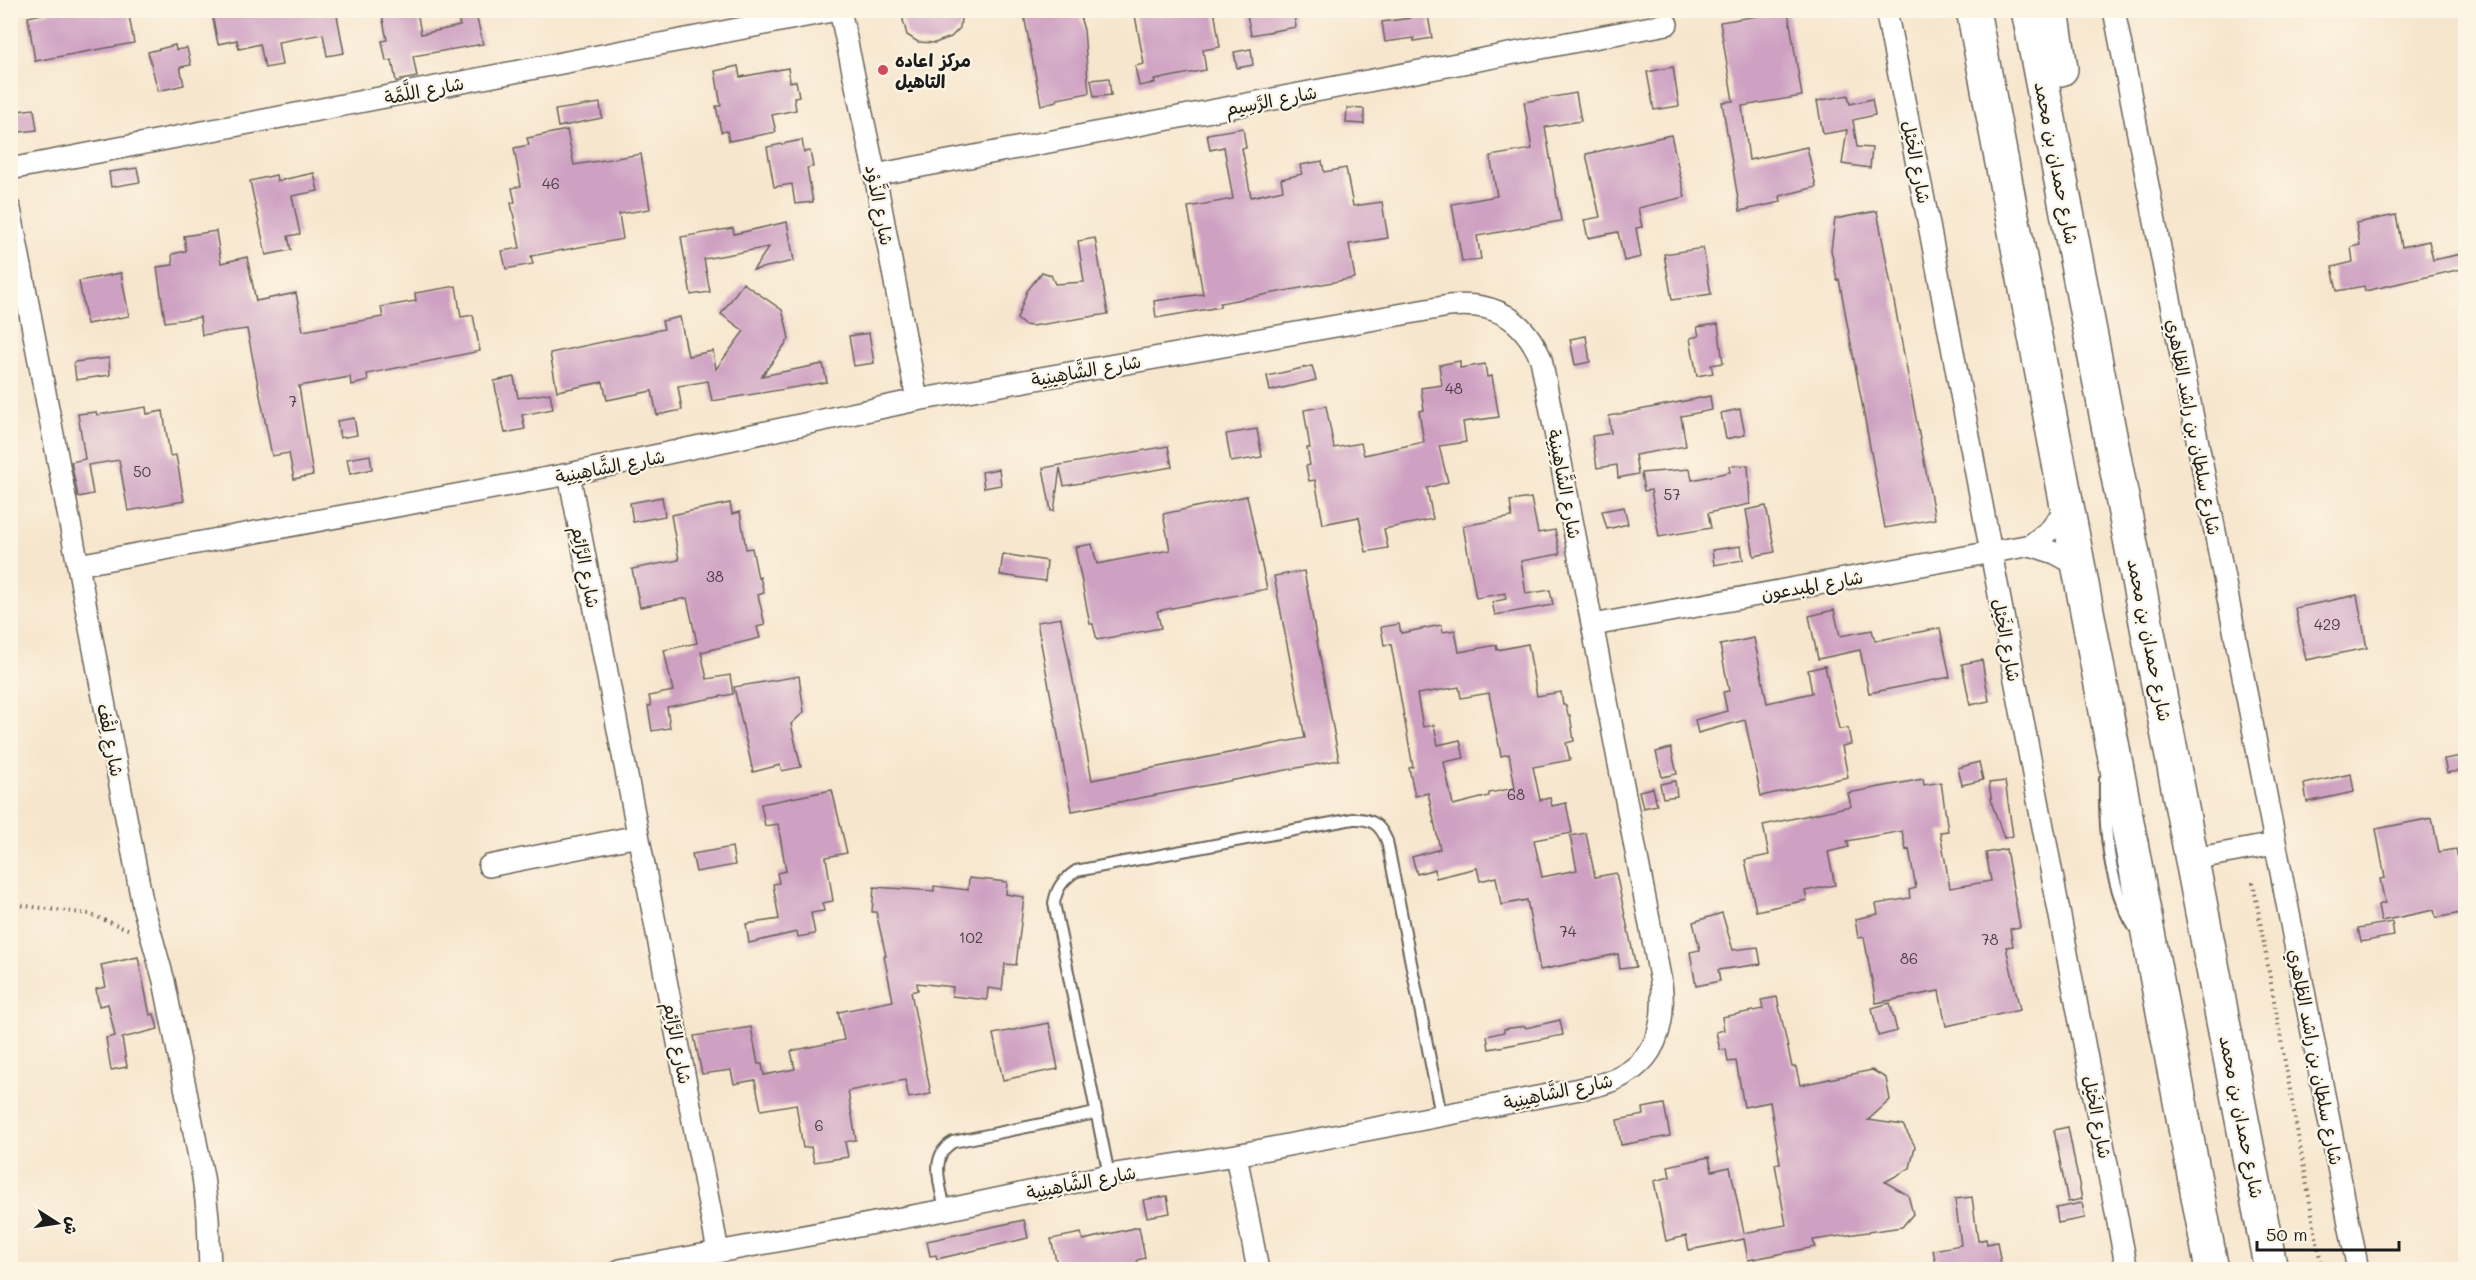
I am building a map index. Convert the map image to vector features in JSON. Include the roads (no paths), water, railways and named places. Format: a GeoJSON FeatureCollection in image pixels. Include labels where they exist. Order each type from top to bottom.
{"type":"FeatureCollection","features":[{"type":"Feature","properties":{"kind":"main road"},"geometry":{"type":"LineString","coordinates":[[1952,10],[2015,323],[2026,353],[2043,381]]}},
{"type":"Feature","properties":{"kind":"main road"},"geometry":{"type":"LineString","coordinates":[[1973,10],[2212,1269]]}},
{"type":"Feature","properties":{"kind":"main road","name":"شارع حمدان بن محمد"},"geometry":{"type":"LineString","coordinates":[[2028,10],[2062,196],[2193,859],[2271,1269]]}},
{"type":"Feature","properties":{"kind":"main road"},"geometry":{"type":"LineString","coordinates":[[2052,10],[2068,119],[2062,196]]}},
{"type":"Feature","properties":{"kind":"street","name":"شارع اللَّمَّة"},"geometry":{"type":"LineString","coordinates":[[10,169],[839,10]]}},
{"type":"Feature","properties":{"kind":"street","name":"شارع الذَّوْد"},"geometry":{"type":"LineString","coordinates":[[839,10],[875,176],[917,400]]}},
{"type":"Feature","properties":{"kind":"street","name":"شارع الخَيْل"},"geometry":{"type":"LineString","coordinates":[[1886,10],[2127,1269]]}},
{"type":"Feature","properties":{"kind":"street","name":"شارع سلطان بن راشد الظاهري"},"geometry":{"type":"LineString","coordinates":[[2114,10],[2358,1269]]}},
{"type":"Feature","properties":{"kind":"street","name":"شارع الرَّسِيم"},"geometry":{"type":"LineString","coordinates":[[875,176],[1667,24]]}},
{"type":"Feature","properties":{"kind":"street","name":"شارع لِقْف"},"geometry":{"type":"LineString","coordinates":[[10,209],[143,906],[164,981],[203,1177],[208,1217],[210,1269]]}},
{"type":"Feature","properties":{"kind":"street","name":"شارع الشَّاهِينِية"},"geometry":{"type":"LineString","coordinates":[[78,565],[569,474],[917,400],[1449,306],[1478,305],[1492,308],[1505,314],[1522,328],[1535,345],[1541,359],[1661,982],[1664,1004],[1662,1024],[1655,1044],[1644,1060],[1628,1074],[1610,1083],[1236,1155],[1108,1175],[945,1210],[620,1269]]}},
{"type":"Feature","properties":{"kind":"street","name":"شارع الرَّائِم"},"geometry":{"type":"LineString","coordinates":[[569,474],[718,1251]]}},
{"type":"Feature","properties":{"kind":"street","name":"شارع المبدعون"},"geometry":{"type":"LineString","coordinates":[[1593,625],[2031,545],[2051,529],[2067,507]]}},
{"type":"Feature","properties":{"kind":"street"},"geometry":{"type":"LineString","coordinates":[[2031,545],[2055,553],[2077,565]]}},
{"type":"Feature","properties":{"kind":"street"},"geometry":{"type":"LineString","coordinates":[[489,866],[638,836]]}},
{"type":"Feature","properties":{"kind":"street"},"geometry":{"type":"LineString","coordinates":[[2193,859],[2275,844]]}},
{"type":"Feature","properties":{"kind":"street"},"geometry":{"type":"LineString","coordinates":[[1236,1155],[1258,1269]]}},
{"type":"Feature","properties":{"kind":"lane"},"geometry":{"type":"LineString","coordinates":[[1108,1175],[1054,903],[1057,889],[1065,878],[1076,871],[1364,819],[1375,822],[1383,830],[1387,840],[1441,1115]]}},
{"type":"Feature","properties":{"kind":"lane"},"geometry":{"type":"LineString","coordinates":[[945,1210],[938,1168],[938,1157],[944,1148],[953,1143],[1096,1113]]}},
{"type":"Feature","properties":{"kind":"place","name":"مركز اعاده التاهيل"},"geometry":{"type":"Point","coordinates":[883,70]}}]}
